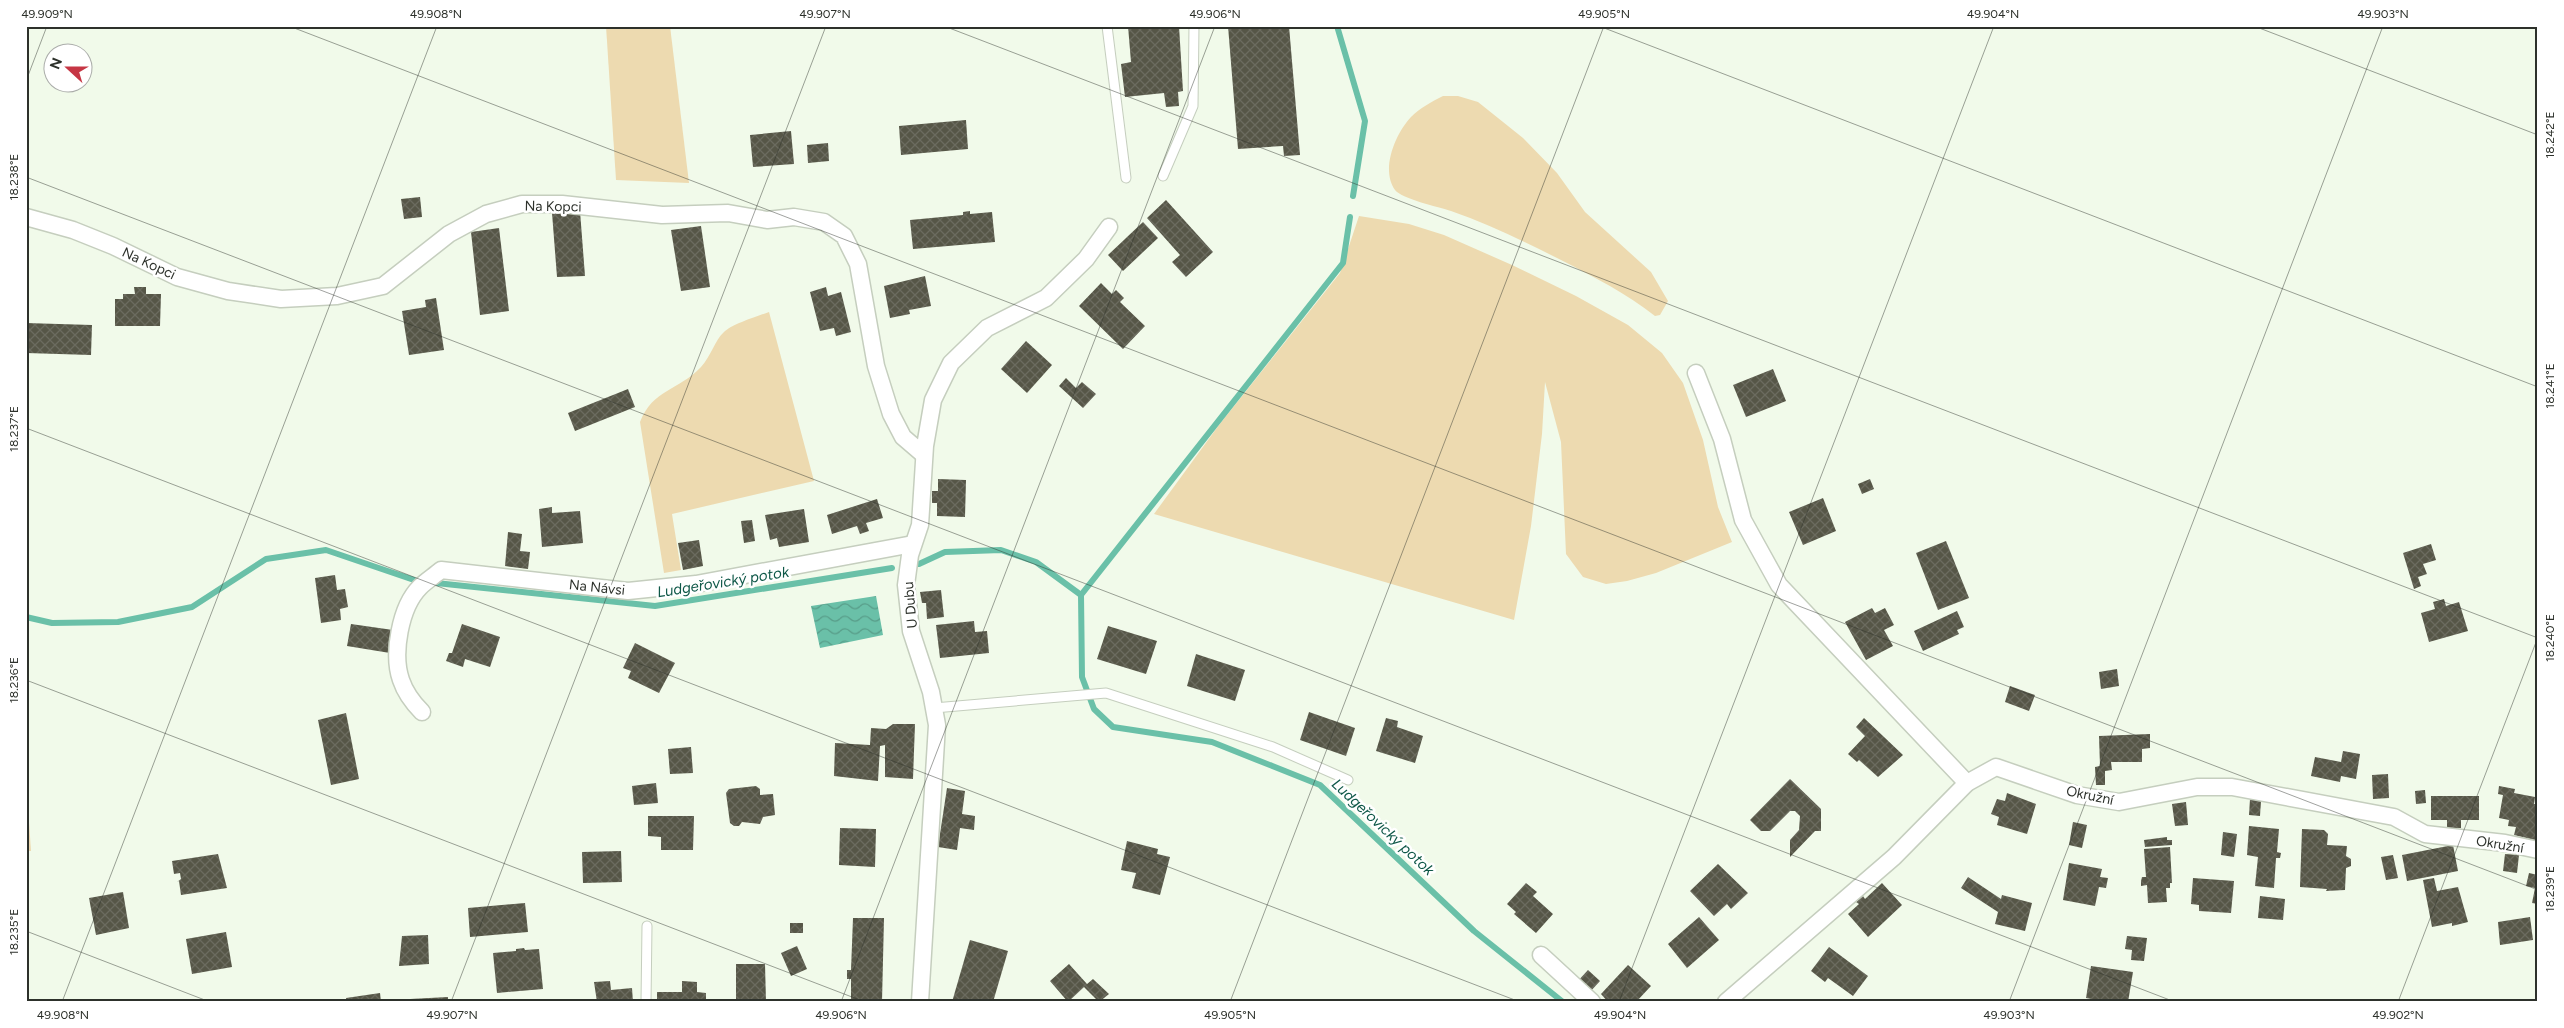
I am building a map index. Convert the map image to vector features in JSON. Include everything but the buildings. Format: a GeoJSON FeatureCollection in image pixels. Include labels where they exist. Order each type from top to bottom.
{"type":"FeatureCollection","features":[{"type":"Feature","properties":{"kind":"street","name":"Na Kopci"},"geometry":{"type":"LineString","coordinates":[[26,217],[73,230],[177,277],[228,291],[281,299],[337,296],[383,286],[449,234],[486,214],[522,204],[562,204],[662,215],[728,213],[767,220],[794,218],[824,222],[844,236],[858,264],[876,366],[890,414],[903,437],[924,455]]}},
{"type":"Feature","properties":{"kind":"street","name":"U Dubu"},"geometry":{"type":"LineString","coordinates":[[920,1002],[938,725],[931,692],[911,631],[906,585],[913,544],[920,525],[924,455],[933,400],[951,363],[987,328],[1046,298],[1086,259],[1108,227]]}},
{"type":"Feature","properties":{"kind":"street"},"geometry":{"type":"LineString","coordinates":[[1696,373],[1722,440],[1743,520],[1779,585],[1967,784]]}},
{"type":"Feature","properties":{"kind":"street","name":"Na Návsi"},"geometry":{"type":"LineString","coordinates":[[422,712],[412,702],[401,681],[397,659],[400,633],[405,613],[418,588],[441,570],[628,591],[696,584],[913,544]]}},
{"type":"Feature","properties":{"kind":"street","name":"Okružní"},"geometry":{"type":"LineString","coordinates":[[1726,1002],[1894,857],[1967,784],[1996,767],[2077,795],[2119,802],[2197,787],[2232,787],[2394,817],[2425,834],[2505,843],[2538,850]]}},
{"type":"Feature","properties":{"kind":"street"},"geometry":{"type":"LineString","coordinates":[[1541,955],[1592,1002]]}},
{"type":"Feature","properties":{"kind":"lane"},"geometry":{"type":"LineString","coordinates":[[1107,26],[1126,178]]}},
{"type":"Feature","properties":{"kind":"lane"},"geometry":{"type":"LineString","coordinates":[[1163,176],[1193,106],[1194,26]]}},
{"type":"Feature","properties":{"kind":"lane"},"geometry":{"type":"LineString","coordinates":[[934,708],[1106,693],[1273,747],[1348,780]]}},
{"type":"Feature","properties":{"kind":"lane"},"geometry":{"type":"LineString","coordinates":[[646,1002],[647,926]]}},
{"type":"Feature","properties":{"kind":"shaded area"},"geometry":{"type":"Polygon","coordinates":[[[606,26],[670,26],[689,183],[616,180],[606,26]]]}},
{"type":"Feature","properties":{"kind":"shaded area"},"geometry":{"type":"Polygon","coordinates":[[[1443,96],[1458,96],[1478,102],[1523,138],[1557,173],[1585,212],[1651,272],[1668,301],[1660,315],[1655,316],[1610,286],[1493,227],[1451,211],[1405,197],[1395,190],[1389,172],[1392,152],[1400,132],[1414,114],[1443,96]]]}},
{"type":"Feature","properties":{"kind":"shaded area"},"geometry":{"type":"Polygon","coordinates":[[[1359,216],[1409,224],[1444,235],[1512,265],[1576,296],[1628,325],[1662,353],[1683,383],[1703,440],[1718,507],[1732,542],[1656,573],[1627,581],[1606,584],[1583,577],[1566,554],[1561,442],[1545,382],[1542,434],[1531,526],[1514,620],[1154,514],[1219,425],[1340,273],[1359,216]]]}},
{"type":"Feature","properties":{"kind":"shaded area"},"geometry":{"type":"Polygon","coordinates":[[[769,312],[814,481],[672,514],[681,570],[664,573],[640,422],[645,411],[659,396],[684,381],[701,367],[724,332],[739,323],[769,312]]]}},
{"type":"Feature","properties":{"kind":"shaded area"},"geometry":{"type":"Polygon","coordinates":[[[26,778],[31,851],[26,851],[26,778]]]}},
{"type":"Feature","properties":{"kind":"water"},"geometry":{"type":"Polygon","coordinates":[[[876,596],[883,635],[820,648],[811,606],[876,596]]]}},
{"type":"Feature","properties":{"kind":"waterway"},"geometry":{"type":"LineString","coordinates":[[1337,26],[1365,121],[1353,196]]}},
{"type":"Feature","properties":{"kind":"waterway"},"geometry":{"type":"LineString","coordinates":[[1081,595],[1343,263],[1350,217]]}},
{"type":"Feature","properties":{"kind":"waterway","name":"Ludgeřovický potok"},"geometry":{"type":"LineString","coordinates":[[26,617],[52,623],[118,622],[192,607],[266,559],[326,550],[414,580]]}},
{"type":"Feature","properties":{"kind":"waterway","name":"Ludgeřovický potok"},"geometry":{"type":"LineString","coordinates":[[919,564],[945,552],[1001,550],[1036,562],[1081,595],[1082,677],[1094,709],[1113,727],[1212,742],[1320,785],[1474,931],[1563,1002]]}},
{"type":"Feature","properties":{"kind":"waterway","name":"Ludgeřovický potok"},"geometry":{"type":"LineString","coordinates":[[436,583],[655,606],[892,568]]}}]}
